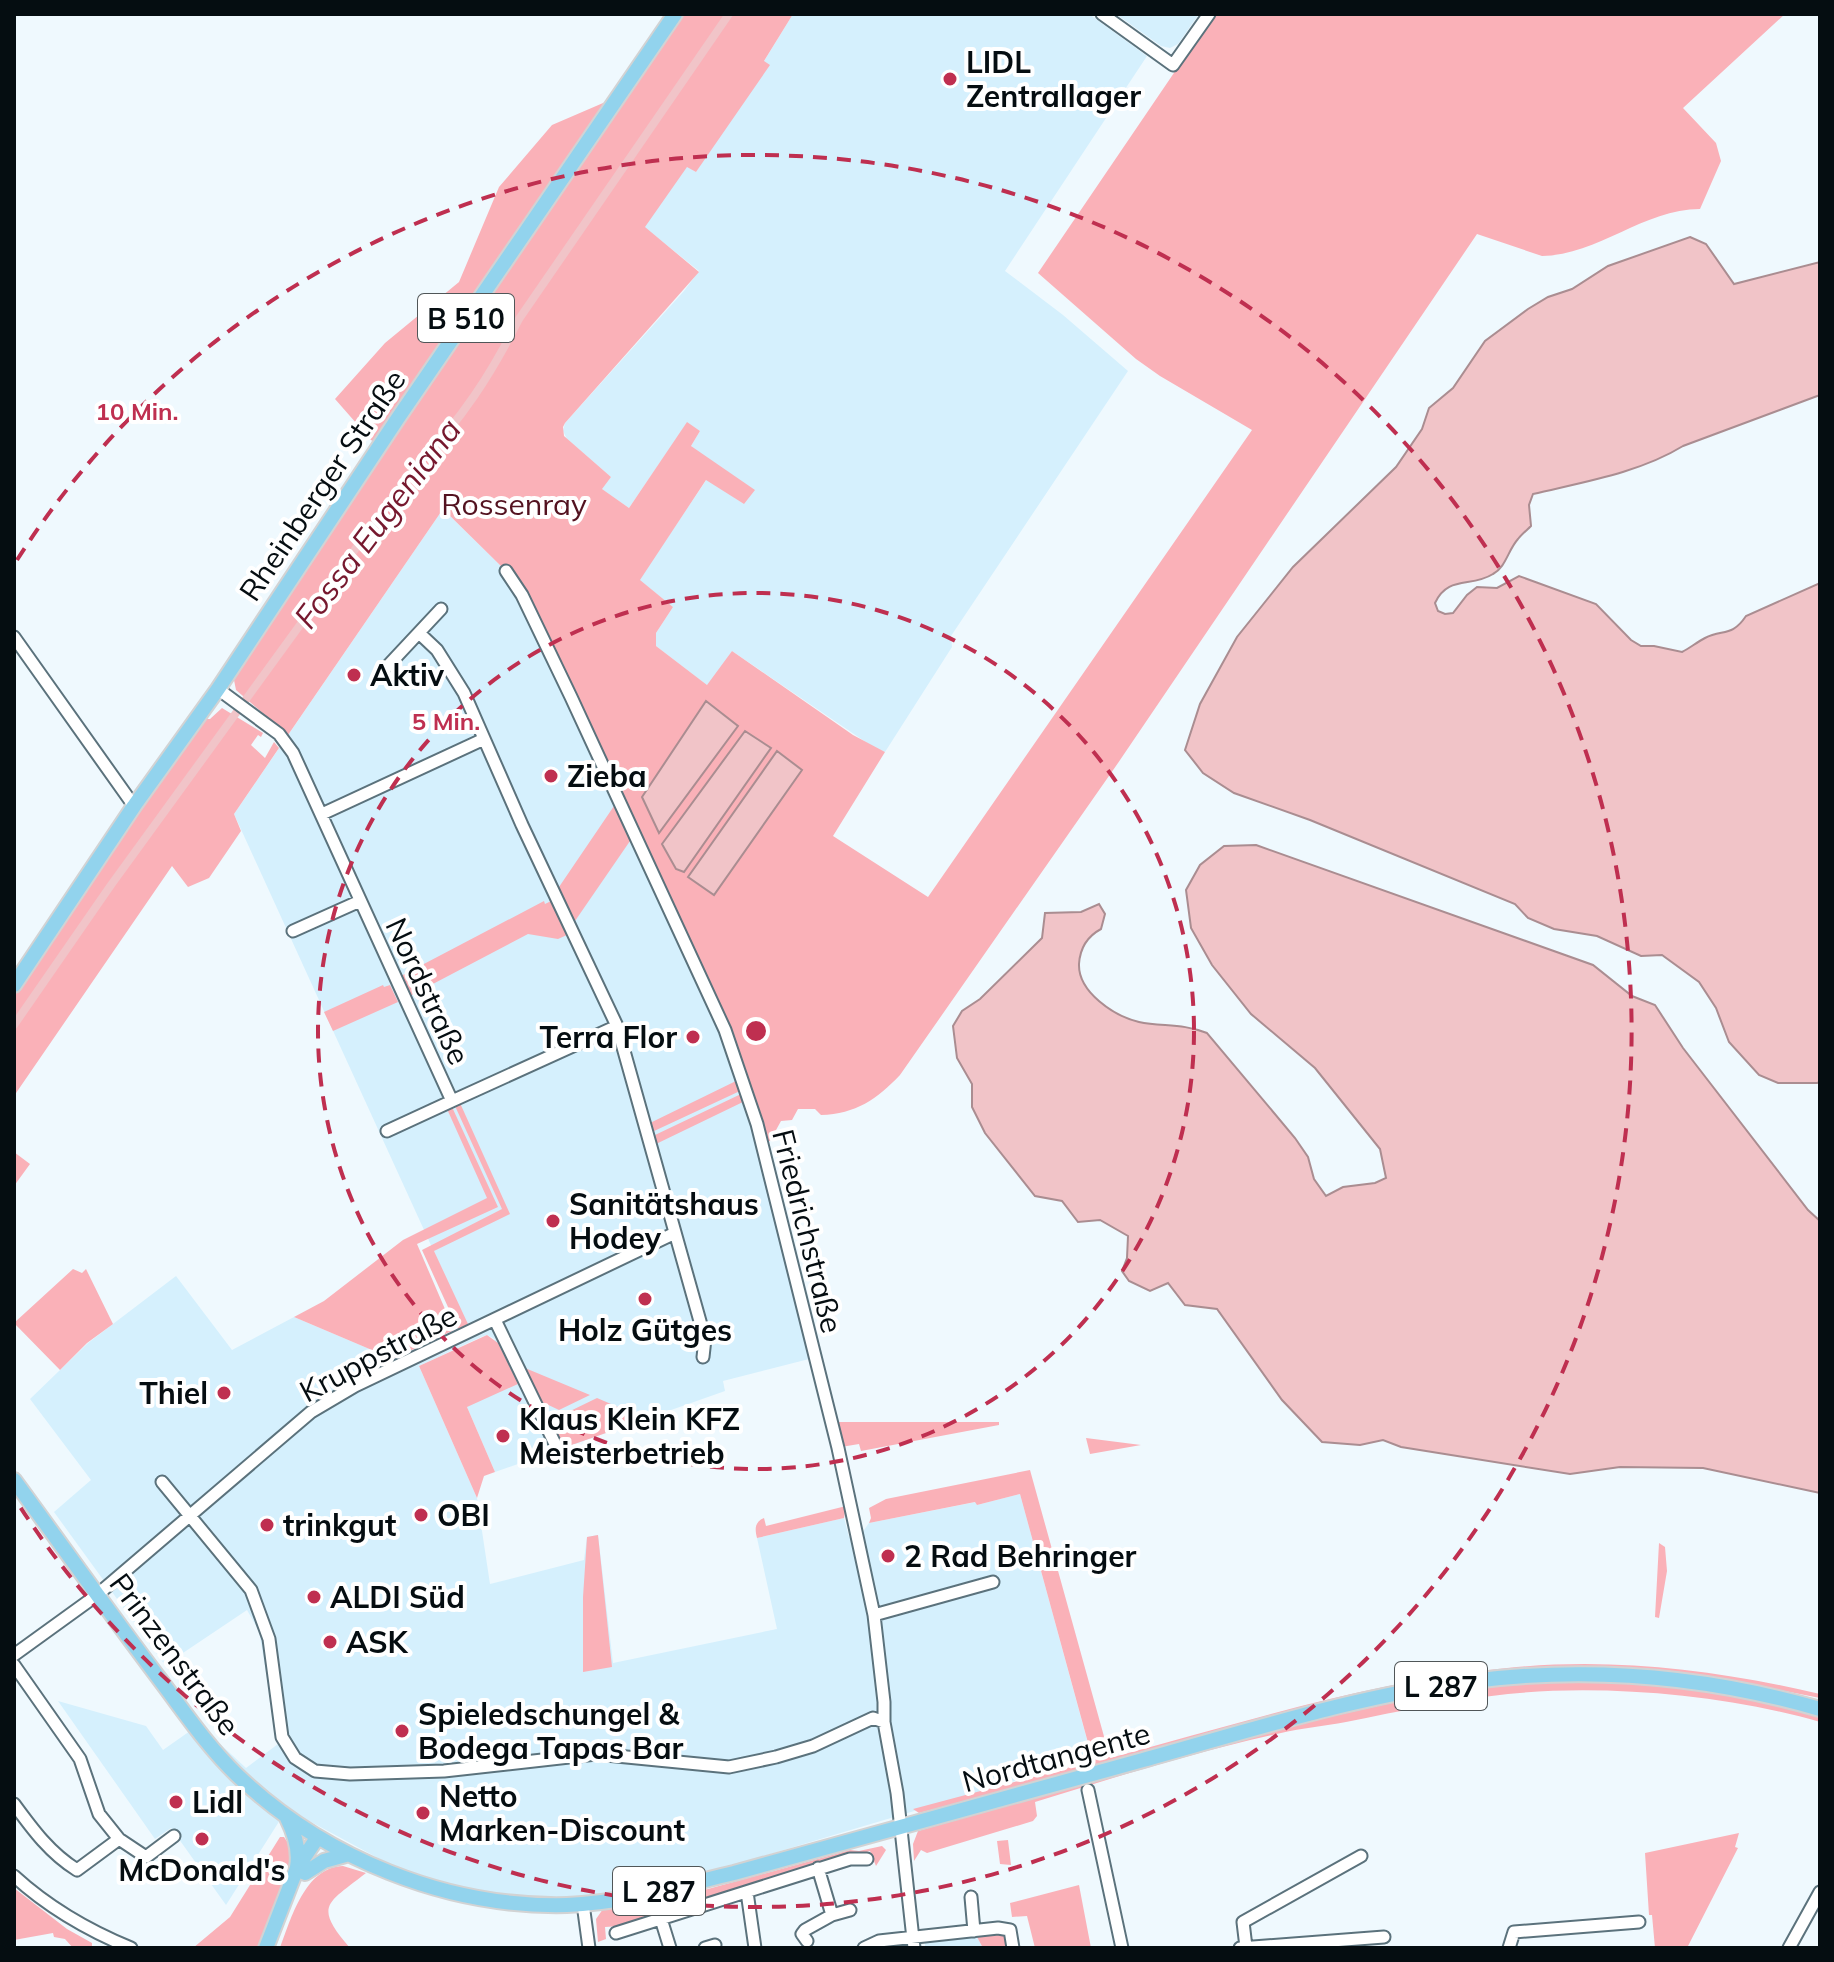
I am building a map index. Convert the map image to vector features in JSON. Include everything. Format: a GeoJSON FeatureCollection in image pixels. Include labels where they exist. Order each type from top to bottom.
{"type":"FeatureCollection","features":[{"type":"Feature","properties":{"kind":"main road","name":"Rheinberger Straße"},"geometry":{"type":"LineString","coordinates":[[14,985],[675,14]]}},
{"type":"Feature","properties":{"kind":"main road","name":"Prinzenstraße"},"geometry":{"type":"LineString","coordinates":[[14,1480],[220,1757],[287,1818],[321,1840]]}},
{"type":"Feature","properties":{"kind":"main road","name":"Nordtangente"},"geometry":{"type":"LineString","coordinates":[[321,1840],[412,1881],[460,1895],[532,1904],[583,1904],[645,1894],[734,1873],[1329,1709],[1472,1681],[1541,1675],[1640,1676],[1741,1688],[1820,1709]]}},
{"type":"Feature","properties":{"kind":"main road"},"geometry":{"type":"LineString","coordinates":[[287,1818],[297,1842],[301,1871]]}},
{"type":"Feature","properties":{"kind":"main road"},"geometry":{"type":"LineString","coordinates":[[266,1948],[301,1871],[321,1840]]}},
{"type":"Feature","properties":{"kind":"main road"},"geometry":{"type":"LineString","coordinates":[[301,1871],[349,1854]]}},
{"type":"Feature","properties":{"kind":"street"},"geometry":{"type":"LineString","coordinates":[[1102,14],[1173,65],[1209,14]]}},
{"type":"Feature","properties":{"kind":"street","name":"Friedrichstraße"},"geometry":{"type":"LineString","coordinates":[[506,571],[528,608],[725,1030],[769,1164],[874,1615],[884,1722],[890,1745],[913,1943]]}},
{"type":"Feature","properties":{"kind":"street"},"geometry":{"type":"LineString","coordinates":[[383,671],[441,609]]}},
{"type":"Feature","properties":{"kind":"street"},"geometry":{"type":"LineString","coordinates":[[419,633],[437,650],[451,670],[617,1026],[705,1339],[703,1357]]}},
{"type":"Feature","properties":{"kind":"street"},"geometry":{"type":"LineString","coordinates":[[14,637],[134,806]]}},
{"type":"Feature","properties":{"kind":"street","name":"Nordstraße"},"geometry":{"type":"LineString","coordinates":[[218,689],[279,734],[286,743],[322,814],[452,1101]]}},
{"type":"Feature","properties":{"kind":"street"},"geometry":{"type":"LineString","coordinates":[[322,814],[484,739]]}},
{"type":"Feature","properties":{"kind":"street","name":"Nordstraße"},"geometry":{"type":"LineString","coordinates":[[293,931],[360,901]]}},
{"type":"Feature","properties":{"kind":"street","name":"Nordstraße"},"geometry":{"type":"LineString","coordinates":[[387,1131],[617,1026]]}},
{"type":"Feature","properties":{"kind":"street","name":"Kruppstraße"},"geometry":{"type":"LineString","coordinates":[[14,1655],[97,1595],[311,1412],[355,1386],[675,1233]]}},
{"type":"Feature","properties":{"kind":"street"},"geometry":{"type":"LineString","coordinates":[[495,1320],[557,1448]]}},
{"type":"Feature","properties":{"kind":"street"},"geometry":{"type":"LineString","coordinates":[[162,1482],[251,1590],[268,1634],[282,1737],[295,1758],[315,1771],[350,1774],[444,1771],[596,1754],[729,1767],[813,1746],[873,1718],[884,1722]]}},
{"type":"Feature","properties":{"kind":"street"},"geometry":{"type":"LineString","coordinates":[[874,1615],[993,1582]]}},
{"type":"Feature","properties":{"kind":"street"},"geometry":{"type":"LineString","coordinates":[[14,1665],[77,1753],[99,1814],[119,1839],[146,1857],[174,1836]]}},
{"type":"Feature","properties":{"kind":"street"},"geometry":{"type":"LineString","coordinates":[[1088,1790],[1122,1948]]}},
{"type":"Feature","properties":{"kind":"street"},"geometry":{"type":"LineString","coordinates":[[14,1804],[44,1846],[77,1870],[119,1839]]}},
{"type":"Feature","properties":{"kind":"street"},"geometry":{"type":"LineString","coordinates":[[1246,1947],[1243,1922],[1361,1856]]}},
{"type":"Feature","properties":{"kind":"street"},"geometry":{"type":"LineString","coordinates":[[616,1933],[818,1868],[850,1859],[867,1859]]}},
{"type":"Feature","properties":{"kind":"street"},"geometry":{"type":"LineString","coordinates":[[818,1868],[832,1915]]}},
{"type":"Feature","properties":{"kind":"street"},"geometry":{"type":"LineString","coordinates":[[14,1876],[61,1913],[93,1932],[131,1948]]}},
{"type":"Feature","properties":{"kind":"street"},"geometry":{"type":"LineString","coordinates":[[747,1892],[755,1948]]}},
{"type":"Feature","properties":{"kind":"street"},"geometry":{"type":"LineString","coordinates":[[1789,1948],[1820,1892]]}},
{"type":"Feature","properties":{"kind":"street"},"geometry":{"type":"LineString","coordinates":[[971,1897],[974,1931]]}},
{"type":"Feature","properties":{"kind":"street"},"geometry":{"type":"LineString","coordinates":[[583,1904],[589,1948]]}},
{"type":"Feature","properties":{"kind":"street"},"geometry":{"type":"LineString","coordinates":[[807,1941],[802,1934],[805,1930],[832,1915],[850,1910]]}},
{"type":"Feature","properties":{"kind":"street"},"geometry":{"type":"LineString","coordinates":[[661,1919],[670,1948]]}},
{"type":"Feature","properties":{"kind":"street"},"geometry":{"type":"LineString","coordinates":[[1510,1944],[1514,1932],[1639,1922]]}},
{"type":"Feature","properties":{"kind":"street"},"geometry":{"type":"LineString","coordinates":[[864,1948],[879,1941],[913,1943],[998,1928],[1010,1930],[1013,1948]]}},
{"type":"Feature","properties":{"kind":"street"},"geometry":{"type":"LineString","coordinates":[[1240,1948],[1355,1943],[1384,1937]]}},
{"type":"Feature","properties":{"kind":"shaded area"},"geometry":{"type":"Polygon","coordinates":[[[793,14],[1089,14],[1147,56],[1005,271],[1063,315],[1128,371],[951,636],[952,647],[885,752],[873,747],[732,651],[708,686],[656,646],[656,633],[673,607],[639,580],[707,479],[744,504],[691,446],[700,431],[687,423],[629,508],[600,488],[611,477],[567,439],[563,431],[565,423],[699,271],[644,227],[687,166],[696,172],[793,14]]]}},
{"type":"Feature","properties":{"kind":"shaded area"},"geometry":{"type":"Polygon","coordinates":[[[1116,14],[1199,14],[1178,44],[1170,48],[1161,46],[1116,14]]]}},
{"type":"Feature","properties":{"kind":"shaded area"},"geometry":{"type":"Polygon","coordinates":[[[1690,237],[1706,244],[1734,284],[1820,262],[1820,395],[1683,446],[1629,470],[1533,494],[1529,505],[1531,526],[1515,543],[1501,567],[1485,578],[1453,585],[1440,594],[1435,603],[1438,611],[1453,613],[1477,587],[1497,588],[1519,576],[1596,604],[1631,640],[1641,646],[1682,652],[1711,635],[1732,630],[1746,616],[1820,583],[1820,1082],[1817,1083],[1778,1083],[1759,1075],[1729,1042],[1716,1008],[1699,982],[1662,955],[1641,956],[1597,936],[1554,929],[1528,918],[1515,904],[1310,820],[1234,793],[1203,773],[1185,750],[1200,704],[1237,637],[1293,567],[1396,467],[1422,429],[1429,408],[1453,388],[1485,341],[1528,309],[1548,297],[1572,289],[1608,266],[1690,237]]]}},
{"type":"Feature","properties":{"kind":"shaded area"},"geometry":{"type":"Polygon","coordinates":[[[443,509],[506,571],[522,595],[747,1090],[813,1358],[723,1381],[725,1391],[495,1472],[467,1407],[495,1339],[487,1335],[481,1337],[419,1366],[477,1498],[490,1584],[584,1560],[587,1537],[598,1535],[613,1663],[777,1629],[757,1538],[844,1518],[849,1537],[862,1533],[869,1523],[976,1502],[977,1505],[1020,1494],[1092,1758],[646,1891],[580,1900],[511,1899],[448,1888],[389,1864],[287,1809],[226,1905],[171,1828],[155,1839],[58,1701],[146,1726],[163,1750],[190,1731],[204,1729],[246,1768],[278,1744],[259,1631],[247,1610],[165,1665],[54,1512],[91,1480],[30,1399],[88,1343],[176,1276],[232,1350],[294,1317],[393,1359],[467,1324],[234,814],[443,509]]]}},
{"type":"Feature","properties":{"kind":"shaded area"},"geometry":{"type":"Polygon","coordinates":[[[706,701],[738,726],[659,833],[642,797],[706,701]]]}},
{"type":"Feature","properties":{"kind":"shaded area"},"geometry":{"type":"Polygon","coordinates":[[[745,731],[771,748],[684,872],[676,869],[662,844],[745,731]]]}},
{"type":"Feature","properties":{"kind":"shaded area"},"geometry":{"type":"Polygon","coordinates":[[[777,751],[802,770],[714,895],[688,877],[777,751]]]}},
{"type":"Feature","properties":{"kind":"shaded area"},"geometry":{"type":"Polygon","coordinates":[[[1256,845],[1593,965],[1632,996],[1655,1005],[1683,1048],[1808,1210],[1820,1221],[1820,1493],[1703,1468],[1620,1467],[1570,1474],[1401,1447],[1383,1440],[1360,1445],[1322,1442],[1282,1400],[1217,1309],[1185,1305],[1168,1283],[1150,1291],[1129,1281],[1122,1271],[1127,1258],[1128,1236],[1100,1220],[1078,1222],[1062,1201],[1035,1196],[985,1133],[972,1107],[972,1084],[957,1058],[953,1026],[962,1011],[980,999],[1042,938],[1045,913],[1081,912],[1099,904],[1105,914],[1101,929],[1086,943],[1079,964],[1084,984],[1099,1001],[1139,1022],[1207,1033],[1295,1138],[1308,1157],[1314,1179],[1326,1196],[1343,1187],[1375,1183],[1386,1178],[1380,1149],[1315,1068],[1251,1014],[1212,965],[1191,928],[1186,890],[1200,865],[1224,846],[1256,845]]]}},
{"type":"Feature","properties":{"kind":"shaded area"},"geometry":{"type":"Polygon","coordinates":[[[977,1937],[983,1948],[925,1948],[925,1943],[977,1937]]]}},
{"type":"Feature","properties":{"kind":"green space","name":"Rossenray"},"geometry":{"type":"Polygon","coordinates":[[[675,14],[793,14],[764,61],[770,65],[696,172],[687,167],[645,227],[699,272],[565,423],[564,436],[611,477],[602,489],[629,508],[687,422],[700,431],[691,446],[755,490],[744,504],[706,480],[640,580],[673,607],[656,633],[656,646],[707,685],[732,651],[853,735],[885,752],[833,836],[928,897],[1252,430],[1136,359],[1038,273],[1214,14],[1785,14],[1683,108],[1716,143],[1721,161],[1700,209],[1660,216],[1563,254],[1542,256],[1477,234],[1118,763],[900,1075],[874,1098],[845,1112],[821,1115],[815,1109],[798,1109],[792,1120],[781,1121],[770,1141],[766,1142],[725,1030],[506,571],[443,509],[288,735],[236,690],[234,680],[383,448],[371,440],[335,399],[385,343],[459,282],[499,187],[552,125],[617,97],[675,14]]]}},
{"type":"Feature","properties":{"kind":"green space"},"geometry":{"type":"Polygon","coordinates":[[[222,708],[263,733],[251,745],[265,758],[274,742],[279,748],[234,814],[241,831],[209,878],[188,887],[172,866],[14,1096],[14,991],[203,719],[210,719],[222,708]]]}},
{"type":"Feature","properties":{"kind":"green space"},"geometry":{"type":"Polygon","coordinates":[[[614,806],[630,841],[575,921],[559,887],[614,806]]]}},
{"type":"Feature","properties":{"kind":"green space"},"geometry":{"type":"Polygon","coordinates":[[[544,901],[545,904],[551,901],[567,935],[558,939],[528,934],[410,996],[401,976],[544,901]]]}},
{"type":"Feature","properties":{"kind":"green space"},"geometry":{"type":"Polygon","coordinates":[[[383,985],[390,985],[398,1002],[333,1031],[324,1012],[383,985]]]}},
{"type":"Feature","properties":{"kind":"green space"},"geometry":{"type":"Polygon","coordinates":[[[738,1080],[740,1091],[652,1132],[650,1123],[738,1080]]]}},
{"type":"Feature","properties":{"kind":"green space"},"geometry":{"type":"Polygon","coordinates":[[[741,1094],[745,1101],[656,1144],[655,1135],[741,1094]]]}},
{"type":"Feature","properties":{"kind":"green space"},"geometry":{"type":"Polygon","coordinates":[[[460,1103],[510,1214],[434,1251],[468,1324],[458,1329],[422,1250],[502,1209],[455,1106],[460,1103]]]}},
{"type":"Feature","properties":{"kind":"green space"},"geometry":{"type":"Polygon","coordinates":[[[452,1107],[498,1207],[417,1244],[454,1330],[393,1359],[294,1317],[324,1301],[403,1240],[487,1198],[447,1109],[452,1107]]]}},
{"type":"Feature","properties":{"kind":"green space"},"geometry":{"type":"Polygon","coordinates":[[[14,1152],[30,1164],[14,1186],[14,1152]]]}},
{"type":"Feature","properties":{"kind":"green space"},"geometry":{"type":"Polygon","coordinates":[[[73,1269],[82,1273],[86,1269],[113,1324],[87,1343],[60,1370],[14,1323],[73,1269]]]}},
{"type":"Feature","properties":{"kind":"green space"},"geometry":{"type":"Polygon","coordinates":[[[487,1335],[498,1343],[518,1384],[467,1407],[495,1472],[484,1476],[477,1498],[419,1366],[487,1335]]]}},
{"type":"Feature","properties":{"kind":"green space"},"geometry":{"type":"Polygon","coordinates":[[[525,1368],[590,1395],[559,1410],[540,1401],[525,1368]]]}},
{"type":"Feature","properties":{"kind":"green space"},"geometry":{"type":"Polygon","coordinates":[[[597,1398],[646,1419],[563,1448],[555,1432],[563,1423],[562,1415],[597,1398]]]}},
{"type":"Feature","properties":{"kind":"green space"},"geometry":{"type":"Polygon","coordinates":[[[834,1422],[999,1422],[999,1425],[861,1451],[859,1444],[841,1447],[834,1422]]]}},
{"type":"Feature","properties":{"kind":"green space"},"geometry":{"type":"Polygon","coordinates":[[[1086,1438],[1141,1445],[1090,1454],[1086,1438]]]}},
{"type":"Feature","properties":{"kind":"green space"},"geometry":{"type":"Polygon","coordinates":[[[1030,1470],[1110,1758],[1356,1693],[1456,1674],[1507,1668],[1586,1664],[1665,1668],[1743,1678],[1820,1694],[1820,1698],[1729,1680],[1635,1669],[1548,1668],[1449,1677],[919,1813],[913,1809],[1093,1761],[1020,1494],[977,1505],[975,1502],[869,1523],[869,1508],[886,1499],[1030,1470]]]}},
{"type":"Feature","properties":{"kind":"green space"},"geometry":{"type":"Polygon","coordinates":[[[846,1506],[844,1518],[757,1538],[757,1524],[764,1518],[766,1526],[846,1506]]]}},
{"type":"Feature","properties":{"kind":"green space"},"geometry":{"type":"Polygon","coordinates":[[[598,1535],[612,1667],[583,1672],[587,1537],[598,1535]]]}},
{"type":"Feature","properties":{"kind":"green space"},"geometry":{"type":"Polygon","coordinates":[[[1659,1543],[1665,1547],[1667,1571],[1659,1618],[1655,1617],[1659,1543]]]}},
{"type":"Feature","properties":{"kind":"green space"},"geometry":{"type":"Polygon","coordinates":[[[1558,1680],[1643,1682],[1744,1695],[1820,1715],[1820,1722],[1746,1705],[1624,1691],[1545,1691],[1467,1699],[1289,1731],[1157,1765],[1035,1802],[1037,1816],[1033,1821],[927,1853],[921,1850],[914,1861],[913,1844],[918,1831],[1062,1790],[1293,1726],[1380,1705],[1468,1689],[1558,1680]]]}},
{"type":"Feature","properties":{"kind":"green space"},"geometry":{"type":"Polygon","coordinates":[[[1739,1833],[1735,1847],[1738,1848],[1687,1948],[1655,1948],[1652,1915],[1649,1915],[1645,1853],[1739,1833]]]}},
{"type":"Feature","properties":{"kind":"green space"},"geometry":{"type":"Polygon","coordinates":[[[280,1837],[284,1837],[290,1846],[295,1846],[291,1873],[258,1948],[193,1948],[230,1917],[280,1837]]]}},
{"type":"Feature","properties":{"kind":"green space"},"geometry":{"type":"Polygon","coordinates":[[[1008,1840],[1011,1865],[1000,1864],[997,1841],[1008,1840]]]}},
{"type":"Feature","properties":{"kind":"green space"},"geometry":{"type":"Polygon","coordinates":[[[882,1846],[886,1850],[876,1866],[870,1851],[636,1925],[605,1927],[606,1939],[598,1942],[596,1919],[603,1909],[708,1889],[850,1850],[882,1846]]]}},
{"type":"Feature","properties":{"kind":"green space"},"geometry":{"type":"Polygon","coordinates":[[[343,1866],[366,1873],[334,1899],[330,1906],[331,1922],[350,1948],[280,1948],[301,1896],[309,1885],[319,1875],[343,1866]]]}},
{"type":"Feature","properties":{"kind":"green space"},"geometry":{"type":"Polygon","coordinates":[[[1079,1885],[1091,1948],[1035,1948],[1027,1916],[1012,1917],[1010,1903],[1079,1885]]]}},
{"type":"Feature","properties":{"kind":"green space"},"geometry":{"type":"Polygon","coordinates":[[[14,1888],[67,1929],[92,1943],[92,1948],[73,1948],[65,1939],[54,1937],[53,1933],[14,1940],[14,1888]]]}},
{"type":"Feature","properties":{"kind":"green space"},"geometry":{"type":"Polygon","coordinates":[[[1005,1933],[1009,1948],[983,1948],[977,1937],[1005,1933]]]}},
{"type":"Feature","properties":{"kind":"waterway","name":"Fossa Eugeniana"},"geometry":{"type":"LineString","coordinates":[[14,1025],[111,885],[417,464],[448,431],[474,396],[519,319],[729,14]]}},
{"type":"Feature","properties":{"kind":"place","name":"LIDL Zentrallager"},"geometry":{"type":"Point","coordinates":[950,79]}},
{"type":"Feature","properties":{"kind":"place","name":"Aktiv"},"geometry":{"type":"Point","coordinates":[354,675]}},
{"type":"Feature","properties":{"kind":"place","name":"Zieba"},"geometry":{"type":"Point","coordinates":[551,776]}},
{"type":"Feature","properties":{"kind":"place","name":"Terra Flor"},"geometry":{"type":"Point","coordinates":[693,1037]}},
{"type":"Feature","properties":{"kind":"place","name":"Sanitätshaus Hodey"},"geometry":{"type":"Point","coordinates":[553,1221]}},
{"type":"Feature","properties":{"kind":"place","name":"Holz Gütges"},"geometry":{"type":"Point","coordinates":[645,1299]}},
{"type":"Feature","properties":{"kind":"place","name":"Thiel"},"geometry":{"type":"Point","coordinates":[224,1393]}},
{"type":"Feature","properties":{"kind":"place","name":"Klaus Klein KFZ Meisterbetrieb"},"geometry":{"type":"Point","coordinates":[503,1436]}},
{"type":"Feature","properties":{"kind":"place","name":"OBI"},"geometry":{"type":"Point","coordinates":[421,1515]}},
{"type":"Feature","properties":{"kind":"place","name":"trinkgut"},"geometry":{"type":"Point","coordinates":[267,1525]}},
{"type":"Feature","properties":{"kind":"place","name":"2 Rad Behringer"},"geometry":{"type":"Point","coordinates":[888,1556]}},
{"type":"Feature","properties":{"kind":"place","name":"ALDI Süd"},"geometry":{"type":"Point","coordinates":[314,1597]}},
{"type":"Feature","properties":{"kind":"place","name":"ASK"},"geometry":{"type":"Point","coordinates":[330,1642]}},
{"type":"Feature","properties":{"kind":"place","name":"Spieledschungel & Bodega Tapas Bar"},"geometry":{"type":"Point","coordinates":[402,1731]}},
{"type":"Feature","properties":{"kind":"place","name":"Lidl"},"geometry":{"type":"Point","coordinates":[176,1802]}},
{"type":"Feature","properties":{"kind":"place","name":"Netto Marken-Discount"},"geometry":{"type":"Point","coordinates":[423,1813]}},
{"type":"Feature","properties":{"kind":"place","name":"McDonald's"},"geometry":{"type":"Point","coordinates":[202,1839]}}]}
